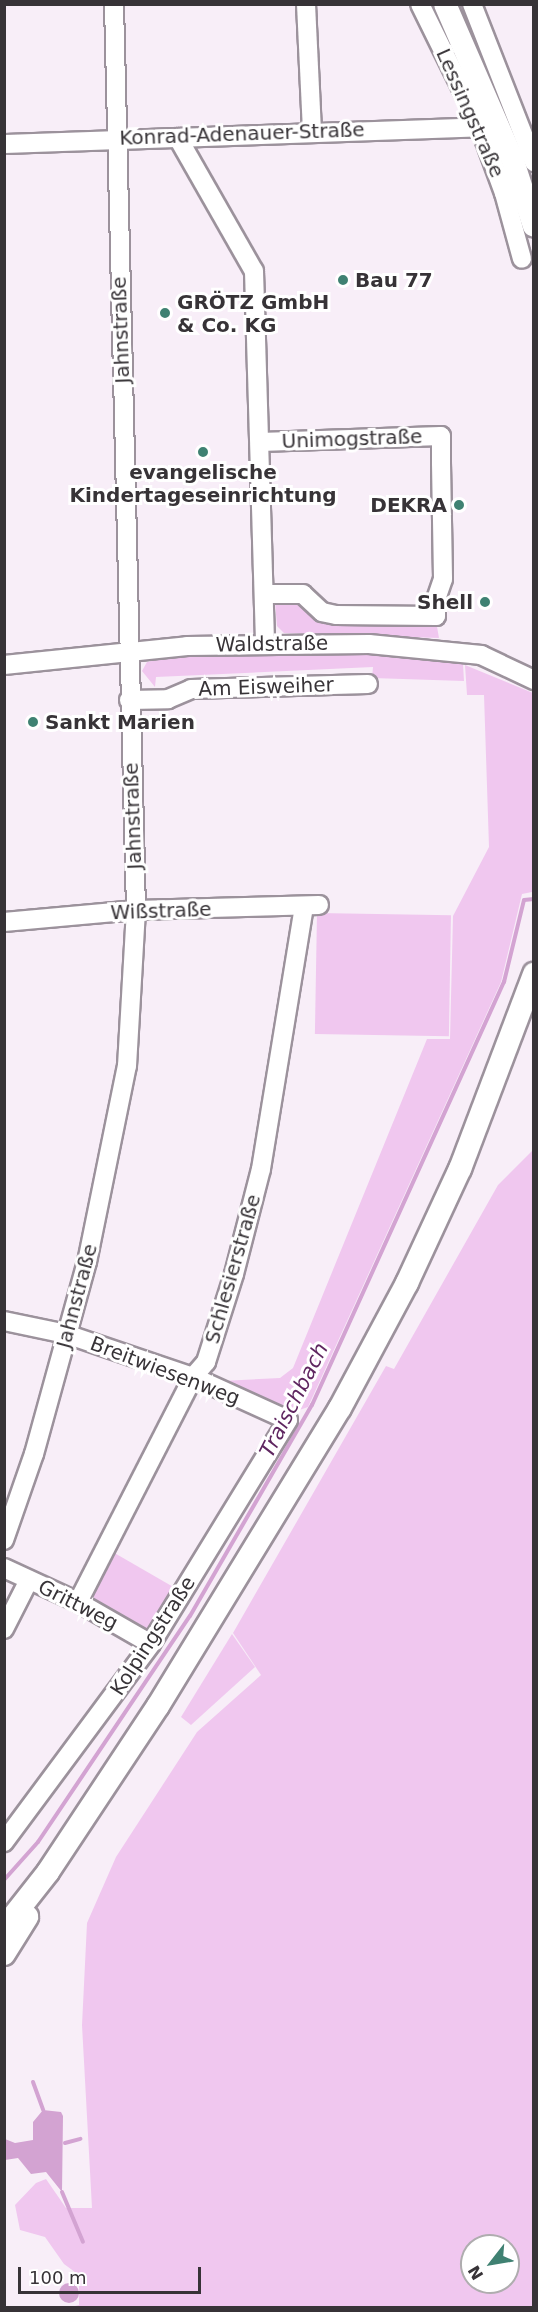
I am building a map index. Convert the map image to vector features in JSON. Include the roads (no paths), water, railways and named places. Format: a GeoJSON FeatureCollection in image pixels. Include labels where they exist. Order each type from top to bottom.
{"type":"FeatureCollection","features":[{"type":"Feature","properties":{"kind":"main road"},"geometry":{"type":"LineString","coordinates":[[445,4],[512,158],[534,226]]}},
{"type":"Feature","properties":{"kind":"main road"},"geometry":{"type":"LineString","coordinates":[[4,1928],[48,1872],[158,1706],[340,1408],[407,1283],[460,1169],[509,1048],[534,974]]}},
{"type":"Feature","properties":{"kind":"main road"},"geometry":{"type":"LineString","coordinates":[[4,1910],[48,1872]]}},
{"type":"Feature","properties":{"kind":"main road"},"geometry":{"type":"LineString","coordinates":[[4,1954],[34,1906],[48,1872]]}},
{"type":"Feature","properties":{"kind":"street","name":"Jahnstraße"},"geometry":{"type":"LineString","coordinates":[[4,1540],[34,1454],[103,1192],[127,1066],[136,910],[115,139],[114,4]]}},
{"type":"Feature","properties":{"kind":"street"},"geometry":{"type":"LineString","coordinates":[[306,4],[312,130]]}},
{"type":"Feature","properties":{"kind":"street","name":"Lessingstraße"},"geometry":{"type":"LineString","coordinates":[[420,4],[480,127],[522,259]]}},
{"type":"Feature","properties":{"kind":"street"},"geometry":{"type":"LineString","coordinates":[[472,4],[527,117],[534,162]]}},
{"type":"Feature","properties":{"kind":"street","name":"Konrad-Adenauer-Straße"},"geometry":{"type":"LineString","coordinates":[[4,144],[178,138],[312,130],[480,127]]}},
{"type":"Feature","properties":{"kind":"street","name":"Unimogstraße"},"geometry":{"type":"LineString","coordinates":[[178,138],[254,271],[264,643]]}},
{"type":"Feature","properties":{"kind":"street","name":"Unimogstraße"},"geometry":{"type":"LineString","coordinates":[[260,442],[441,436],[443,579],[435,599],[436,616],[336,615],[322,612],[303,594],[280,591],[264,594]]}},
{"type":"Feature","properties":{"kind":"street","name":"Waldstraße"},"geometry":{"type":"LineString","coordinates":[[4,666],[129,655],[187,646],[264,643],[445,648],[481,655],[534,680]]}},
{"type":"Feature","properties":{"kind":"street","name":"Am Eisweiher"},"geometry":{"type":"LineString","coordinates":[[129,700],[168,699],[191,689],[368,684]]}},
{"type":"Feature","properties":{"kind":"street","name":"Wißstraße"},"geometry":{"type":"LineString","coordinates":[[4,922],[136,910],[311,906]]}},
{"type":"Feature","properties":{"kind":"street","name":"Schlesierstraße"},"geometry":{"type":"LineString","coordinates":[[78,1602],[193,1377],[209,1351],[234,1274],[261,1169],[311,906]]}},
{"type":"Feature","properties":{"kind":"street","name":"Breitwiesenweg"},"geometry":{"type":"LineString","coordinates":[[4,1321],[66,1334],[193,1377],[288,1420]]}},
{"type":"Feature","properties":{"kind":"street","name":"Kolpingstraße"},"geometry":{"type":"LineString","coordinates":[[4,1842],[151,1644],[288,1420]]}},
{"type":"Feature","properties":{"kind":"street","name":"Grittweg"},"geometry":{"type":"LineString","coordinates":[[4,1568],[78,1602],[151,1644]]}},
{"type":"Feature","properties":{"kind":"street"},"geometry":{"type":"LineString","coordinates":[[4,1629],[29,1580]]}},
{"type":"Feature","properties":{"kind":"waterway","name":"Traischbach"},"geometry":{"type":"LineString","coordinates":[[4,1880],[38,1842],[190,1616],[312,1405],[504,982],[524,900],[534,899]]}},
{"type":"Feature","properties":{"kind":"waterway"},"geometry":{"type":"LineString","coordinates":[[33,2082],[43,2110]]}},
{"type":"Feature","properties":{"kind":"waterway"},"geometry":{"type":"LineString","coordinates":[[65,2143],[80,2139]]}},
{"type":"Feature","properties":{"kind":"waterway"},"geometry":{"type":"LineString","coordinates":[[62,2192],[83,2242]]}},
{"type":"Feature","properties":{"kind":"place","name":"Bau 77"},"geometry":{"type":"Point","coordinates":[343,280]}},
{"type":"Feature","properties":{"kind":"place","name":"GRÖTZ GmbH & Co. KG"},"geometry":{"type":"Point","coordinates":[165,313]}},
{"type":"Feature","properties":{"kind":"place","name":"evangelische Kindertageseinrichtung"},"geometry":{"type":"Point","coordinates":[203,452]}},
{"type":"Feature","properties":{"kind":"place","name":"DEKRA"},"geometry":{"type":"Point","coordinates":[459,505]}},
{"type":"Feature","properties":{"kind":"place","name":"Shell"},"geometry":{"type":"Point","coordinates":[485,602]}},
{"type":"Feature","properties":{"kind":"place","name":"Sankt Marien"},"geometry":{"type":"Point","coordinates":[33,722]}}]}
